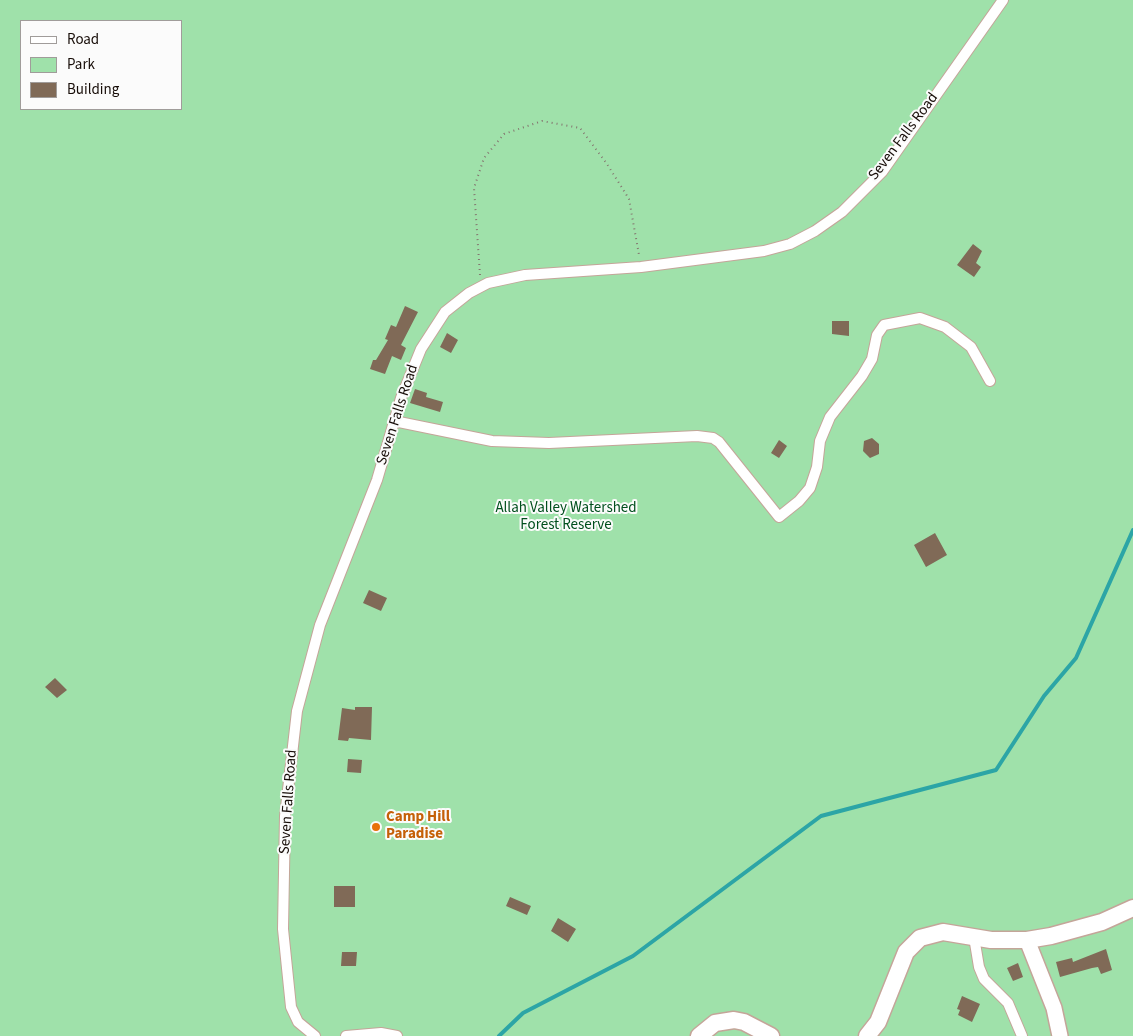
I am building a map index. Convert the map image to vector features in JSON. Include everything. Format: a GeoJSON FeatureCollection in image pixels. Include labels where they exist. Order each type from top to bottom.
{"type":"FeatureCollection","features":[{"type":"Feature","properties":{"kind":"main road"},"geometry":{"type":"LineString","coordinates":[[867,1036],[878,1022],[897,972],[912,944],[920,938],[944,932],[991,940],[1027,940],[1051,936],[1102,922],[1133,908]]}},
{"type":"Feature","properties":{"kind":"main road"},"geometry":{"type":"LineString","coordinates":[[699,1036],[716,1023],[734,1020],[744,1022],[772,1036]]}},
{"type":"Feature","properties":{"kind":"street","name":"Seven Falls Road"},"geometry":{"type":"LineString","coordinates":[[315,1036],[298,1022],[291,1007],[283,930],[285,816],[296,711],[320,625],[349,546],[377,480],[394,421],[421,349],[445,312],[488,283],[525,275],[641,267],[764,252],[790,244],[815,231],[842,212],[882,172],[1003,0]]}},
{"type":"Feature","properties":{"kind":"street"},"geometry":{"type":"LineString","coordinates":[[394,421],[492,441],[549,443],[697,436],[713,438],[719,442],[778,517],[799,501],[810,488],[817,467],[820,441],[830,417],[862,376],[872,359],[877,335],[884,325],[920,318],[945,326],[971,347],[990,380]]}},
{"type":"Feature","properties":{"kind":"street"},"geometry":{"type":"LineString","coordinates":[[974,937],[979,967],[984,978],[1008,1003],[1022,1036]]}},
{"type":"Feature","properties":{"kind":"street"},"geometry":{"type":"LineString","coordinates":[[1027,940],[1054,1008],[1060,1036]]}},
{"type":"Feature","properties":{"kind":"street"},"geometry":{"type":"LineString","coordinates":[[346,1036],[381,1033],[397,1036]]}},
{"type":"Feature","properties":{"kind":"path"},"geometry":{"type":"LineString","coordinates":[[481,287],[474,188],[484,158],[504,134],[542,120],[580,128],[607,164],[630,199],[641,267]]}},
{"type":"Feature","properties":{"kind":"green space","name":"Allah Valley Watershed Forest Reserve"},"geometry":{"type":"Polygon","coordinates":[[[0,0],[1133,0],[1133,1036],[0,1036],[0,0]]]}},
{"type":"Feature","properties":{"kind":"building"},"geometry":{"type":"Polygon","coordinates":[[[973,244],[982,251],[976,263],[981,267],[974,277],[957,265],[973,244]]]}},
{"type":"Feature","properties":{"kind":"building"},"geometry":{"type":"Polygon","coordinates":[[[405,306],[418,312],[401,345],[406,348],[401,360],[392,356],[385,374],[370,369],[373,360],[376,360],[388,340],[385,339],[391,325],[396,327],[405,306]]]}},
{"type":"Feature","properties":{"kind":"building"},"geometry":{"type":"Polygon","coordinates":[[[832,321],[849,321],[849,336],[832,334],[832,321]]]}},
{"type":"Feature","properties":{"kind":"building"},"geometry":{"type":"Polygon","coordinates":[[[447,333],[458,340],[451,353],[440,347],[447,333]]]}},
{"type":"Feature","properties":{"kind":"building"},"geometry":{"type":"Polygon","coordinates":[[[415,389],[427,393],[426,397],[443,402],[440,412],[410,403],[415,389]]]}},
{"type":"Feature","properties":{"kind":"building"},"geometry":{"type":"Polygon","coordinates":[[[872,438],[879,444],[879,454],[870,458],[863,451],[864,441],[872,438]]]}},
{"type":"Feature","properties":{"kind":"building"},"geometry":{"type":"Polygon","coordinates":[[[779,440],[787,446],[779,458],[771,453],[779,440]]]}},
{"type":"Feature","properties":{"kind":"building"},"geometry":{"type":"Polygon","coordinates":[[[935,533],[947,555],[926,567],[914,545],[935,533]]]}},
{"type":"Feature","properties":{"kind":"building"},"geometry":{"type":"Polygon","coordinates":[[[369,590],[387,598],[381,611],[363,603],[369,590]]]}},
{"type":"Feature","properties":{"kind":"building"},"geometry":{"type":"Polygon","coordinates":[[[55,678],[67,690],[57,698],[45,687],[55,678]]]}},
{"type":"Feature","properties":{"kind":"building"},"geometry":{"type":"Polygon","coordinates":[[[355,707],[372,707],[371,740],[349,738],[348,741],[338,740],[342,708],[355,710],[355,707]]]}},
{"type":"Feature","properties":{"kind":"building"},"geometry":{"type":"Polygon","coordinates":[[[348,759],[362,760],[361,773],[347,772],[348,759]]]}},
{"type":"Feature","properties":{"kind":"building"},"geometry":{"type":"Polygon","coordinates":[[[334,886],[355,886],[355,907],[334,907],[334,886]]]}},
{"type":"Feature","properties":{"kind":"building"},"geometry":{"type":"Polygon","coordinates":[[[510,897],[531,906],[527,915],[506,906],[510,897]]]}},
{"type":"Feature","properties":{"kind":"building"},"geometry":{"type":"Polygon","coordinates":[[[558,918],[576,929],[568,942],[551,931],[558,918]]]}},
{"type":"Feature","properties":{"kind":"building"},"geometry":{"type":"Polygon","coordinates":[[[1106,949],[1112,970],[1101,974],[1098,967],[1060,977],[1056,962],[1072,958],[1073,962],[1106,949]]]}},
{"type":"Feature","properties":{"kind":"building"},"geometry":{"type":"Polygon","coordinates":[[[342,952],[357,952],[356,966],[341,966],[342,952]]]}},
{"type":"Feature","properties":{"kind":"building"},"geometry":{"type":"Polygon","coordinates":[[[1018,963],[1023,977],[1013,981],[1007,968],[1018,963]]]}},
{"type":"Feature","properties":{"kind":"building"},"geometry":{"type":"Polygon","coordinates":[[[962,996],[980,1004],[972,1022],[958,1015],[960,1010],[957,1009],[962,996]]]}},
{"type":"Feature","properties":{"kind":"waterway"},"geometry":{"type":"LineString","coordinates":[[499,1036],[523,1013],[633,956],[821,816],[996,770],[1044,696],[1076,658],[1133,530]]}},
{"type":"Feature","properties":{"kind":"place","name":"Camp Hill Paradise"},"geometry":{"type":"Point","coordinates":[376,827]}}]}
